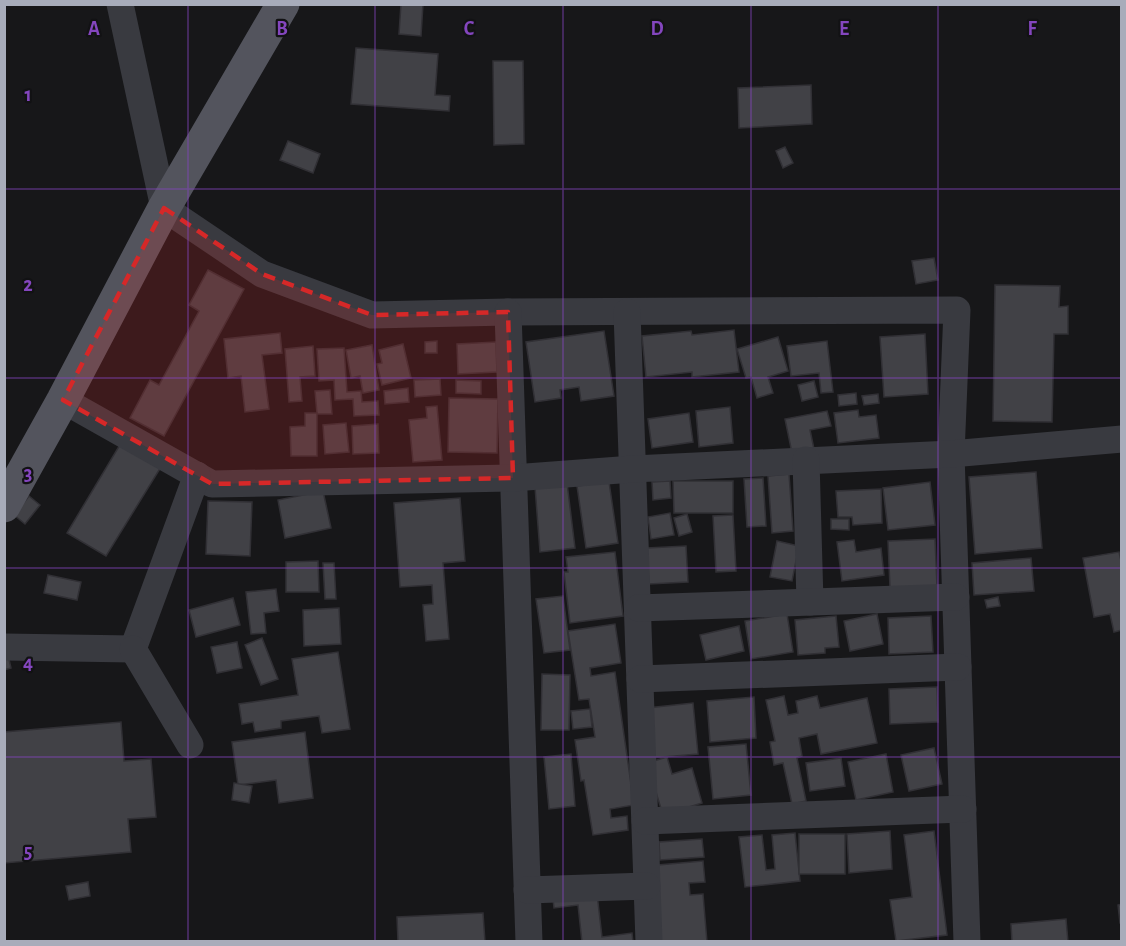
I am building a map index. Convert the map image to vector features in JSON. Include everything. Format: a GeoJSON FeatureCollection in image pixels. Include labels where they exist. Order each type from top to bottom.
{"type":"FeatureCollection","features":[{"type":"Feature","properties":{"kind":"main road"},"geometry":{"type":"LineString","coordinates":[[4,506],[63,400],[164,208],[283,4]]}},
{"type":"Feature","properties":{"kind":"street"},"geometry":{"type":"LineString","coordinates":[[120,4],[164,208],[262,274],[372,315],[508,312],[957,310],[951,454],[968,942]]}},
{"type":"Feature","properties":{"kind":"street"},"geometry":{"type":"LineString","coordinates":[[508,312],[529,942]]}},
{"type":"Feature","properties":{"kind":"street"},"geometry":{"type":"LineString","coordinates":[[627,312],[649,942]]}},
{"type":"Feature","properties":{"kind":"street"},"geometry":{"type":"LineString","coordinates":[[63,400],[212,484],[513,478],[633,468],[951,454],[1122,439]]}},
{"type":"Feature","properties":{"kind":"street"},"geometry":{"type":"LineString","coordinates":[[806,460],[810,602]]}},
{"type":"Feature","properties":{"kind":"street"},"geometry":{"type":"LineString","coordinates":[[133,649],[197,475]]}},
{"type":"Feature","properties":{"kind":"street"},"geometry":{"type":"LineString","coordinates":[[638,608],[956,597]]}},
{"type":"Feature","properties":{"kind":"street"},"geometry":{"type":"LineString","coordinates":[[4,647],[133,649]]}},
{"type":"Feature","properties":{"kind":"street"},"geometry":{"type":"LineString","coordinates":[[133,649],[190,745]]}},
{"type":"Feature","properties":{"kind":"street"},"geometry":{"type":"LineString","coordinates":[[640,679],[958,667]]}},
{"type":"Feature","properties":{"kind":"street"},"geometry":{"type":"LineString","coordinates":[[645,821],[963,809]]}},
{"type":"Feature","properties":{"kind":"street"},"geometry":{"type":"LineString","coordinates":[[527,891],[647,886]]}},
{"type":"Feature","properties":{"kind":"highlighted area"},"geometry":{"type":"Polygon","coordinates":[[[164,208],[262,274],[372,315],[508,312],[513,478],[212,484],[63,400],[164,208]]]}},
{"type":"Feature","properties":{"kind":"building"},"geometry":{"type":"Polygon","coordinates":[[[401,4],[423,4],[421,36],[399,34],[401,4]]]}},
{"type":"Feature","properties":{"kind":"building"},"geometry":{"type":"Polygon","coordinates":[[[356,48],[438,54],[435,95],[450,96],[449,111],[351,104],[356,48]]]}},
{"type":"Feature","properties":{"kind":"building"},"geometry":{"type":"Polygon","coordinates":[[[493,61],[523,61],[524,144],[494,145],[493,61]]]}},
{"type":"Feature","properties":{"kind":"building"},"geometry":{"type":"Polygon","coordinates":[[[811,85],[812,124],[739,128],[738,88],[811,85]]]}},
{"type":"Feature","properties":{"kind":"building"},"geometry":{"type":"Polygon","coordinates":[[[288,141],[320,154],[313,173],[280,160],[288,141]]]}},
{"type":"Feature","properties":{"kind":"building"},"geometry":{"type":"Polygon","coordinates":[[[785,147],[793,163],[783,168],[776,151],[785,147]]]}},
{"type":"Feature","properties":{"kind":"building"},"geometry":{"type":"Polygon","coordinates":[[[934,258],[938,280],[916,284],[912,261],[934,258]]]}},
{"type":"Feature","properties":{"kind":"building"},"geometry":{"type":"Polygon","coordinates":[[[208,270],[244,289],[164,436],[130,418],[150,380],[159,385],[199,311],[189,305],[208,270]]]}},
{"type":"Feature","properties":{"kind":"building"},"geometry":{"type":"Polygon","coordinates":[[[995,285],[1060,286],[1059,307],[1068,306],[1068,334],[1054,334],[1052,422],[993,421],[995,285]]]}},
{"type":"Feature","properties":{"kind":"building"},"geometry":{"type":"Polygon","coordinates":[[[734,330],[739,372],[692,377],[692,372],[646,377],[642,336],[691,331],[692,335],[734,330]]]}},
{"type":"Feature","properties":{"kind":"building"},"geometry":{"type":"Polygon","coordinates":[[[604,331],[614,396],[581,401],[579,387],[560,390],[561,398],[535,402],[526,342],[604,331]]]}},
{"type":"Feature","properties":{"kind":"building"},"geometry":{"type":"Polygon","coordinates":[[[280,333],[282,353],[262,355],[269,409],[245,412],[241,376],[228,378],[224,339],[280,333]]]}},
{"type":"Feature","properties":{"kind":"building"},"geometry":{"type":"Polygon","coordinates":[[[925,334],[928,394],[884,397],[880,337],[925,334]]]}},
{"type":"Feature","properties":{"kind":"building"},"geometry":{"type":"Polygon","coordinates":[[[778,337],[788,371],[768,377],[773,393],[757,398],[751,377],[746,378],[737,349],[778,337]]]}},
{"type":"Feature","properties":{"kind":"building"},"geometry":{"type":"Polygon","coordinates":[[[437,341],[437,353],[425,353],[425,342],[437,341]]]}},
{"type":"Feature","properties":{"kind":"building"},"geometry":{"type":"Polygon","coordinates":[[[827,341],[833,392],[821,393],[819,373],[791,376],[787,346],[827,341]]]}},
{"type":"Feature","properties":{"kind":"building"},"geometry":{"type":"Polygon","coordinates":[[[496,342],[497,372],[458,374],[457,344],[496,342]]]}},
{"type":"Feature","properties":{"kind":"building"},"geometry":{"type":"Polygon","coordinates":[[[403,344],[411,378],[382,385],[377,364],[382,363],[379,350],[403,344]]]}},
{"type":"Feature","properties":{"kind":"building"},"geometry":{"type":"Polygon","coordinates":[[[372,345],[379,390],[363,393],[360,376],[351,378],[346,350],[372,345]]]}},
{"type":"Feature","properties":{"kind":"building"},"geometry":{"type":"Polygon","coordinates":[[[313,346],[315,376],[300,377],[302,401],[289,402],[285,349],[313,346]]]}},
{"type":"Feature","properties":{"kind":"building"},"geometry":{"type":"Polygon","coordinates":[[[344,348],[347,392],[361,391],[362,402],[378,401],[379,415],[354,416],[353,399],[335,400],[334,380],[319,381],[317,349],[344,348]]]}},
{"type":"Feature","properties":{"kind":"building"},"geometry":{"type":"Polygon","coordinates":[[[440,379],[441,395],[415,397],[414,380],[440,379]]]}},
{"type":"Feature","properties":{"kind":"building"},"geometry":{"type":"Polygon","coordinates":[[[456,380],[481,381],[481,394],[456,393],[456,380]]]}},
{"type":"Feature","properties":{"kind":"building"},"geometry":{"type":"Polygon","coordinates":[[[814,381],[818,397],[802,401],[798,385],[814,381]]]}},
{"type":"Feature","properties":{"kind":"building"},"geometry":{"type":"Polygon","coordinates":[[[408,388],[409,402],[385,404],[384,391],[408,388]]]}},
{"type":"Feature","properties":{"kind":"building"},"geometry":{"type":"Polygon","coordinates":[[[330,390],[332,414],[317,414],[315,391],[330,390]]]}},
{"type":"Feature","properties":{"kind":"building"},"geometry":{"type":"Polygon","coordinates":[[[856,393],[857,404],[839,406],[838,395],[856,393]]]}},
{"type":"Feature","properties":{"kind":"building"},"geometry":{"type":"Polygon","coordinates":[[[878,394],[879,403],[864,405],[862,396],[878,394]]]}},
{"type":"Feature","properties":{"kind":"building"},"geometry":{"type":"Polygon","coordinates":[[[449,398],[498,399],[497,453],[448,452],[449,398]]]}},
{"type":"Feature","properties":{"kind":"building"},"geometry":{"type":"Polygon","coordinates":[[[437,406],[442,460],[413,462],[409,420],[427,418],[426,407],[437,406]]]}},
{"type":"Feature","properties":{"kind":"building"},"geometry":{"type":"Polygon","coordinates":[[[730,407],[733,443],[699,447],[696,411],[730,407]]]}},
{"type":"Feature","properties":{"kind":"building"},"geometry":{"type":"Polygon","coordinates":[[[858,410],[859,417],[876,415],[879,438],[838,443],[834,413],[858,410]]]}},
{"type":"Feature","properties":{"kind":"building"},"geometry":{"type":"Polygon","coordinates":[[[827,411],[831,426],[810,430],[814,449],[792,453],[785,419],[827,411]]]}},
{"type":"Feature","properties":{"kind":"building"},"geometry":{"type":"Polygon","coordinates":[[[305,413],[317,413],[317,456],[291,456],[290,427],[305,426],[305,413]]]}},
{"type":"Feature","properties":{"kind":"building"},"geometry":{"type":"Polygon","coordinates":[[[689,413],[693,442],[652,448],[648,419],[689,413]]]}},
{"type":"Feature","properties":{"kind":"building"},"geometry":{"type":"Polygon","coordinates":[[[346,423],[349,452],[325,454],[323,425],[346,423]]]}},
{"type":"Feature","properties":{"kind":"building"},"geometry":{"type":"Polygon","coordinates":[[[378,424],[379,453],[353,454],[352,426],[378,424]]]}},
{"type":"Feature","properties":{"kind":"building"},"geometry":{"type":"Polygon","coordinates":[[[121,443],[161,467],[106,556],[67,533],[121,443]]]}},
{"type":"Feature","properties":{"kind":"building"},"geometry":{"type":"Polygon","coordinates":[[[1036,472],[1042,548],[975,554],[969,477],[1036,472]]]}},
{"type":"Feature","properties":{"kind":"building"},"geometry":{"type":"Polygon","coordinates":[[[789,474],[793,531],[772,533],[768,476],[789,474]]]}},
{"type":"Feature","properties":{"kind":"building"},"geometry":{"type":"Polygon","coordinates":[[[763,478],[766,526],[747,527],[744,479],[763,478]]]}},
{"type":"Feature","properties":{"kind":"building"},"geometry":{"type":"Polygon","coordinates":[[[670,481],[671,498],[653,500],[652,482],[670,481]]]}},
{"type":"Feature","properties":{"kind":"building"},"geometry":{"type":"Polygon","coordinates":[[[673,481],[733,481],[733,513],[674,513],[673,481]]]}},
{"type":"Feature","properties":{"kind":"building"},"geometry":{"type":"Polygon","coordinates":[[[609,482],[618,543],[586,548],[577,486],[609,482]]]}},
{"type":"Feature","properties":{"kind":"building"},"geometry":{"type":"Polygon","coordinates":[[[930,482],[935,525],[888,530],[883,488],[930,482]]]}},
{"type":"Feature","properties":{"kind":"building"},"geometry":{"type":"Polygon","coordinates":[[[567,483],[575,548],[540,552],[535,487],[567,483]]]}},
{"type":"Feature","properties":{"kind":"building"},"geometry":{"type":"Polygon","coordinates":[[[881,489],[882,523],[853,525],[852,517],[838,517],[836,491],[881,489]]]}},
{"type":"Feature","properties":{"kind":"building"},"geometry":{"type":"Polygon","coordinates":[[[323,491],[331,528],[285,538],[278,500],[323,491]]]}},
{"type":"Feature","properties":{"kind":"building"},"geometry":{"type":"Polygon","coordinates":[[[29,496],[40,505],[25,524],[14,515],[29,496]]]}},
{"type":"Feature","properties":{"kind":"building"},"geometry":{"type":"Polygon","coordinates":[[[460,498],[465,561],[443,563],[449,639],[426,641],[423,605],[433,604],[432,585],[400,587],[394,503],[460,498]]]}},
{"type":"Feature","properties":{"kind":"building"},"geometry":{"type":"Polygon","coordinates":[[[208,501],[252,502],[250,556],[206,554],[208,501]]]}},
{"type":"Feature","properties":{"kind":"building"},"geometry":{"type":"Polygon","coordinates":[[[670,513],[674,535],[651,539],[648,517],[670,513]]]}},
{"type":"Feature","properties":{"kind":"building"},"geometry":{"type":"Polygon","coordinates":[[[687,514],[692,532],[679,536],[674,518],[687,514]]]}},
{"type":"Feature","properties":{"kind":"building"},"geometry":{"type":"Polygon","coordinates":[[[733,515],[736,571],[716,572],[713,516],[733,515]]]}},
{"type":"Feature","properties":{"kind":"building"},"geometry":{"type":"Polygon","coordinates":[[[831,519],[849,519],[849,530],[831,529],[831,519]]]}},
{"type":"Feature","properties":{"kind":"building"},"geometry":{"type":"Polygon","coordinates":[[[935,539],[937,586],[890,588],[888,541],[935,539]]]}},
{"type":"Feature","properties":{"kind":"building"},"geometry":{"type":"Polygon","coordinates":[[[854,540],[856,552],[881,548],[884,575],[842,581],[837,542],[854,540]]]}},
{"type":"Feature","properties":{"kind":"building"},"geometry":{"type":"Polygon","coordinates":[[[777,541],[799,546],[792,581],[770,577],[777,541]]]}},
{"type":"Feature","properties":{"kind":"building"},"geometry":{"type":"Polygon","coordinates":[[[686,546],[688,582],[649,584],[647,548],[686,546]]]}},
{"type":"Feature","properties":{"kind":"building"},"geometry":{"type":"Polygon","coordinates":[[[615,552],[623,616],[570,623],[564,572],[568,572],[566,557],[615,552]]]}},
{"type":"Feature","properties":{"kind":"building"},"geometry":{"type":"Polygon","coordinates":[[[1119,552],[1122,565],[1122,630],[1114,632],[1110,614],[1094,617],[1083,558],[1119,552]]]}},
{"type":"Feature","properties":{"kind":"building"},"geometry":{"type":"Polygon","coordinates":[[[1031,558],[1034,591],[974,595],[972,563],[1031,558]]]}},
{"type":"Feature","properties":{"kind":"building"},"geometry":{"type":"Polygon","coordinates":[[[318,561],[319,592],[286,592],[286,562],[318,561]]]}},
{"type":"Feature","properties":{"kind":"building"},"geometry":{"type":"Polygon","coordinates":[[[323,563],[334,563],[336,599],[325,599],[323,563]]]}},
{"type":"Feature","properties":{"kind":"building"},"geometry":{"type":"Polygon","coordinates":[[[48,575],[81,582],[77,600],[44,593],[48,575]]]}},
{"type":"Feature","properties":{"kind":"building"},"geometry":{"type":"Polygon","coordinates":[[[276,589],[279,611],[264,613],[266,633],[251,634],[246,592],[276,589]]]}},
{"type":"Feature","properties":{"kind":"building"},"geometry":{"type":"Polygon","coordinates":[[[563,596],[570,650],[544,653],[536,599],[563,596]]]}},
{"type":"Feature","properties":{"kind":"building"},"geometry":{"type":"Polygon","coordinates":[[[998,597],[1000,606],[987,608],[985,600],[998,597]]]}},
{"type":"Feature","properties":{"kind":"building"},"geometry":{"type":"Polygon","coordinates":[[[233,598],[240,625],[196,637],[189,610],[233,598]]]}},
{"type":"Feature","properties":{"kind":"building"},"geometry":{"type":"Polygon","coordinates":[[[339,608],[341,644],[304,646],[303,610],[339,608]]]}},
{"type":"Feature","properties":{"kind":"building"},"geometry":{"type":"Polygon","coordinates":[[[787,614],[793,652],[751,659],[745,621],[787,614]]]}},
{"type":"Feature","properties":{"kind":"building"},"geometry":{"type":"Polygon","coordinates":[[[877,614],[883,644],[850,651],[844,621],[877,614]]]}},
{"type":"Feature","properties":{"kind":"building"},"geometry":{"type":"Polygon","coordinates":[[[836,616],[839,647],[825,648],[825,653],[798,655],[795,620],[836,616]]]}},
{"type":"Feature","properties":{"kind":"building"},"geometry":{"type":"Polygon","coordinates":[[[931,616],[933,652],[889,654],[888,618],[931,616]]]}},
{"type":"Feature","properties":{"kind":"building"},"geometry":{"type":"Polygon","coordinates":[[[615,624],[621,663],[590,668],[591,676],[615,672],[634,805],[610,809],[611,818],[627,816],[628,830],[593,835],[575,740],[595,737],[589,699],[579,700],[568,631],[615,624]]]}},
{"type":"Feature","properties":{"kind":"building"},"geometry":{"type":"Polygon","coordinates":[[[739,626],[744,651],[706,660],[700,635],[739,626]]]}},
{"type":"Feature","properties":{"kind":"building"},"geometry":{"type":"Polygon","coordinates":[[[262,638],[278,679],[261,685],[245,645],[262,638]]]}},
{"type":"Feature","properties":{"kind":"building"},"geometry":{"type":"Polygon","coordinates":[[[237,642],[242,668],[217,673],[211,647],[237,642]]]}},
{"type":"Feature","properties":{"kind":"building"},"geometry":{"type":"Polygon","coordinates":[[[4,651],[7,651],[11,668],[4,670],[4,651]]]}},
{"type":"Feature","properties":{"kind":"building"},"geometry":{"type":"Polygon","coordinates":[[[338,652],[350,729],[322,733],[319,716],[281,721],[281,728],[255,732],[253,722],[242,724],[239,704],[298,695],[292,659],[338,652]]]}},
{"type":"Feature","properties":{"kind":"building"},"geometry":{"type":"Polygon","coordinates":[[[542,674],[570,675],[569,730],[541,730],[542,674]]]}},
{"type":"Feature","properties":{"kind":"building"},"geometry":{"type":"Polygon","coordinates":[[[937,687],[938,722],[890,724],[889,689],[937,687]]]}},
{"type":"Feature","properties":{"kind":"building"},"geometry":{"type":"Polygon","coordinates":[[[784,696],[788,715],[798,713],[796,701],[817,696],[820,708],[867,698],[877,743],[821,754],[817,734],[799,738],[802,756],[797,758],[806,801],[792,804],[783,763],[774,765],[770,742],[775,741],[766,700],[784,696]]]}},
{"type":"Feature","properties":{"kind":"building"},"geometry":{"type":"Polygon","coordinates":[[[754,697],[756,738],[710,742],[707,701],[754,697]]]}},
{"type":"Feature","properties":{"kind":"building"},"geometry":{"type":"Polygon","coordinates":[[[693,703],[698,754],[652,758],[647,708],[693,703]]]}},
{"type":"Feature","properties":{"kind":"building"},"geometry":{"type":"Polygon","coordinates":[[[590,709],[592,727],[573,729],[571,711],[590,709]]]}},
{"type":"Feature","properties":{"kind":"building"},"geometry":{"type":"Polygon","coordinates":[[[121,722],[124,761],[151,759],[156,817],[128,819],[131,852],[4,863],[4,732],[121,722]]]}},
{"type":"Feature","properties":{"kind":"building"},"geometry":{"type":"Polygon","coordinates":[[[305,732],[313,798],[279,803],[276,780],[238,785],[232,742],[305,732]]]}},
{"type":"Feature","properties":{"kind":"building"},"geometry":{"type":"Polygon","coordinates":[[[746,744],[751,795],[713,799],[708,747],[746,744]]]}},
{"type":"Feature","properties":{"kind":"building"},"geometry":{"type":"Polygon","coordinates":[[[934,748],[942,784],[909,791],[901,755],[934,748]]]}},
{"type":"Feature","properties":{"kind":"building"},"geometry":{"type":"Polygon","coordinates":[[[571,754],[575,806],[549,809],[544,757],[571,754]]]}},
{"type":"Feature","properties":{"kind":"building"},"geometry":{"type":"Polygon","coordinates":[[[886,754],[893,792],[856,800],[848,762],[886,754]]]}},
{"type":"Feature","properties":{"kind":"building"},"geometry":{"type":"Polygon","coordinates":[[[667,757],[672,774],[692,768],[702,803],[663,815],[647,763],[667,757]]]}},
{"type":"Feature","properties":{"kind":"building"},"geometry":{"type":"Polygon","coordinates":[[[841,758],[845,786],[810,791],[806,763],[841,758]]]}},
{"type":"Feature","properties":{"kind":"building"},"geometry":{"type":"Polygon","coordinates":[[[234,783],[252,786],[249,803],[232,800],[234,783]]]}},
{"type":"Feature","properties":{"kind":"building"},"geometry":{"type":"Polygon","coordinates":[[[890,831],[892,869],[849,873],[847,834],[890,831]]]}},
{"type":"Feature","properties":{"kind":"building"},"geometry":{"type":"Polygon","coordinates":[[[934,831],[947,935],[896,941],[890,900],[912,897],[904,835],[934,831]]]}},
{"type":"Feature","properties":{"kind":"building"},"geometry":{"type":"Polygon","coordinates":[[[795,833],[800,881],[745,887],[739,837],[762,835],[766,870],[775,869],[772,835],[795,833]]]}},
{"type":"Feature","properties":{"kind":"building"},"geometry":{"type":"Polygon","coordinates":[[[799,834],[845,834],[845,874],[799,874],[799,834]]]}},
{"type":"Feature","properties":{"kind":"building"},"geometry":{"type":"Polygon","coordinates":[[[702,839],[704,857],[660,860],[659,842],[702,839]]]}},
{"type":"Feature","properties":{"kind":"building"},"geometry":{"type":"Polygon","coordinates":[[[703,861],[705,882],[689,883],[690,895],[703,894],[707,942],[661,942],[658,865],[703,861]]]}},
{"type":"Feature","properties":{"kind":"building"},"geometry":{"type":"Polygon","coordinates":[[[88,882],[90,896],[69,900],[66,886],[88,882]]]}},
{"type":"Feature","properties":{"kind":"building"},"geometry":{"type":"Polygon","coordinates":[[[596,885],[602,937],[632,933],[633,942],[582,942],[578,905],[554,908],[552,890],[596,885]]]}},
{"type":"Feature","properties":{"kind":"building"},"geometry":{"type":"Polygon","coordinates":[[[1122,904],[1122,923],[1120,923],[1118,905],[1122,904]]]}},
{"type":"Feature","properties":{"kind":"building"},"geometry":{"type":"Polygon","coordinates":[[[483,913],[485,942],[398,942],[397,917],[483,913]]]}},
{"type":"Feature","properties":{"kind":"building"},"geometry":{"type":"Polygon","coordinates":[[[1066,919],[1068,942],[1012,942],[1011,924],[1066,919]]]}}]}
